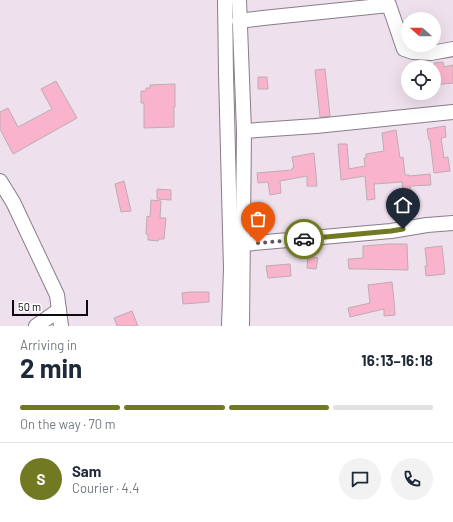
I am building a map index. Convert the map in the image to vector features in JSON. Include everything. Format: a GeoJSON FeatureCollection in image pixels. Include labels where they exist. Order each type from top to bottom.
{"type":"FeatureCollection","features":[{"type":"Feature","properties":{"kind":"street"},"geometry":{"type":"LineString","coordinates":[[225,0],[231,268],[229,326]]}},
{"type":"Feature","properties":{"kind":"street"},"geometry":{"type":"LineString","coordinates":[[239,0],[244,131],[242,326]]}},
{"type":"Feature","properties":{"kind":"street"},"geometry":{"type":"LineString","coordinates":[[239,21],[388,2],[404,49],[413,52],[430,53],[453,48]]}},
{"type":"Feature","properties":{"kind":"street"},"geometry":{"type":"LineString","coordinates":[[244,131],[316,126],[453,112]]}},
{"type":"Feature","properties":{"kind":"street"},"geometry":{"type":"LineString","coordinates":[[0,181],[13,202],[57,296],[61,326]]}},
{"type":"Feature","properties":{"kind":"street"},"geometry":{"type":"LineString","coordinates":[[243,244],[391,231],[427,225],[453,223]]}},
{"type":"Feature","properties":{"kind":"street"},"geometry":{"type":"LineString","coordinates":[[36,326],[59,310]]}},
{"type":"Feature","properties":{"kind":"building"},"geometry":{"type":"Polygon","coordinates":[[[441,62],[443,62],[444,67],[453,65],[453,83],[441,84],[441,62]]]}},
{"type":"Feature","properties":{"kind":"building"},"geometry":{"type":"Polygon","coordinates":[[[325,69],[330,116],[320,117],[315,70],[325,69]]]}},
{"type":"Feature","properties":{"kind":"building"},"geometry":{"type":"Polygon","coordinates":[[[258,77],[267,77],[268,89],[258,89],[258,77]]]}},
{"type":"Feature","properties":{"kind":"building"},"geometry":{"type":"Polygon","coordinates":[[[56,81],[77,118],[13,154],[0,129],[0,112],[8,108],[18,127],[52,109],[41,89],[56,81]]]}},
{"type":"Feature","properties":{"kind":"building"},"geometry":{"type":"Polygon","coordinates":[[[175,84],[174,127],[144,128],[144,103],[141,103],[141,91],[146,91],[146,88],[150,88],[150,85],[175,84]]]}},
{"type":"Feature","properties":{"kind":"building"},"geometry":{"type":"Polygon","coordinates":[[[445,126],[446,137],[441,138],[444,158],[448,157],[450,171],[434,173],[430,140],[427,129],[445,126]]]}},
{"type":"Feature","properties":{"kind":"building"},"geometry":{"type":"Polygon","coordinates":[[[396,130],[400,158],[403,157],[405,175],[430,174],[431,185],[410,186],[412,199],[404,200],[402,182],[374,184],[375,199],[367,200],[365,176],[341,180],[338,144],[347,144],[349,169],[365,166],[364,158],[366,158],[366,154],[384,151],[382,133],[396,130]]]}},
{"type":"Feature","properties":{"kind":"building"},"geometry":{"type":"Polygon","coordinates":[[[314,153],[317,186],[307,186],[307,176],[280,181],[281,193],[270,195],[268,182],[258,183],[257,173],[292,170],[292,168],[294,168],[292,157],[314,153]]]}},
{"type":"Feature","properties":{"kind":"building"},"geometry":{"type":"Polygon","coordinates":[[[124,181],[131,211],[121,212],[115,184],[124,181]]]}},
{"type":"Feature","properties":{"kind":"building"},"geometry":{"type":"Polygon","coordinates":[[[157,189],[171,190],[171,200],[157,199],[157,189]]]}},
{"type":"Feature","properties":{"kind":"building"},"geometry":{"type":"Polygon","coordinates":[[[151,200],[161,201],[160,218],[166,218],[164,239],[159,239],[158,241],[148,240],[148,234],[146,234],[147,216],[150,217],[151,200]]]}},
{"type":"Feature","properties":{"kind":"building"},"geometry":{"type":"Polygon","coordinates":[[[407,244],[408,270],[349,269],[348,259],[363,258],[363,246],[407,244]]]}},
{"type":"Feature","properties":{"kind":"building"},"geometry":{"type":"Polygon","coordinates":[[[442,246],[445,274],[426,276],[425,266],[427,266],[425,248],[442,246]]]}},
{"type":"Feature","properties":{"kind":"building"},"geometry":{"type":"Polygon","coordinates":[[[308,256],[318,258],[316,269],[307,268],[308,256]]]}},
{"type":"Feature","properties":{"kind":"building"},"geometry":{"type":"Polygon","coordinates":[[[290,264],[291,276],[268,278],[266,266],[290,264]]]}},
{"type":"Feature","properties":{"kind":"building"},"geometry":{"type":"Polygon","coordinates":[[[392,282],[395,315],[384,316],[384,309],[350,317],[348,308],[370,303],[368,285],[392,282]]]}},
{"type":"Feature","properties":{"kind":"building"},"geometry":{"type":"Polygon","coordinates":[[[209,292],[209,302],[183,304],[182,293],[209,292]]]}},
{"type":"Feature","properties":{"kind":"building"},"geometry":{"type":"Polygon","coordinates":[[[132,311],[138,326],[117,326],[114,318],[132,311]]]}},
{"type":"Feature","properties":{"kind":"way so far"},"geometry":{"type":"LineString","coordinates":[[258,243],[304,239]]}},
{"type":"Feature","properties":{"kind":"route"},"geometry":{"type":"LineString","coordinates":[[304,239],[403,229]]}}]}
